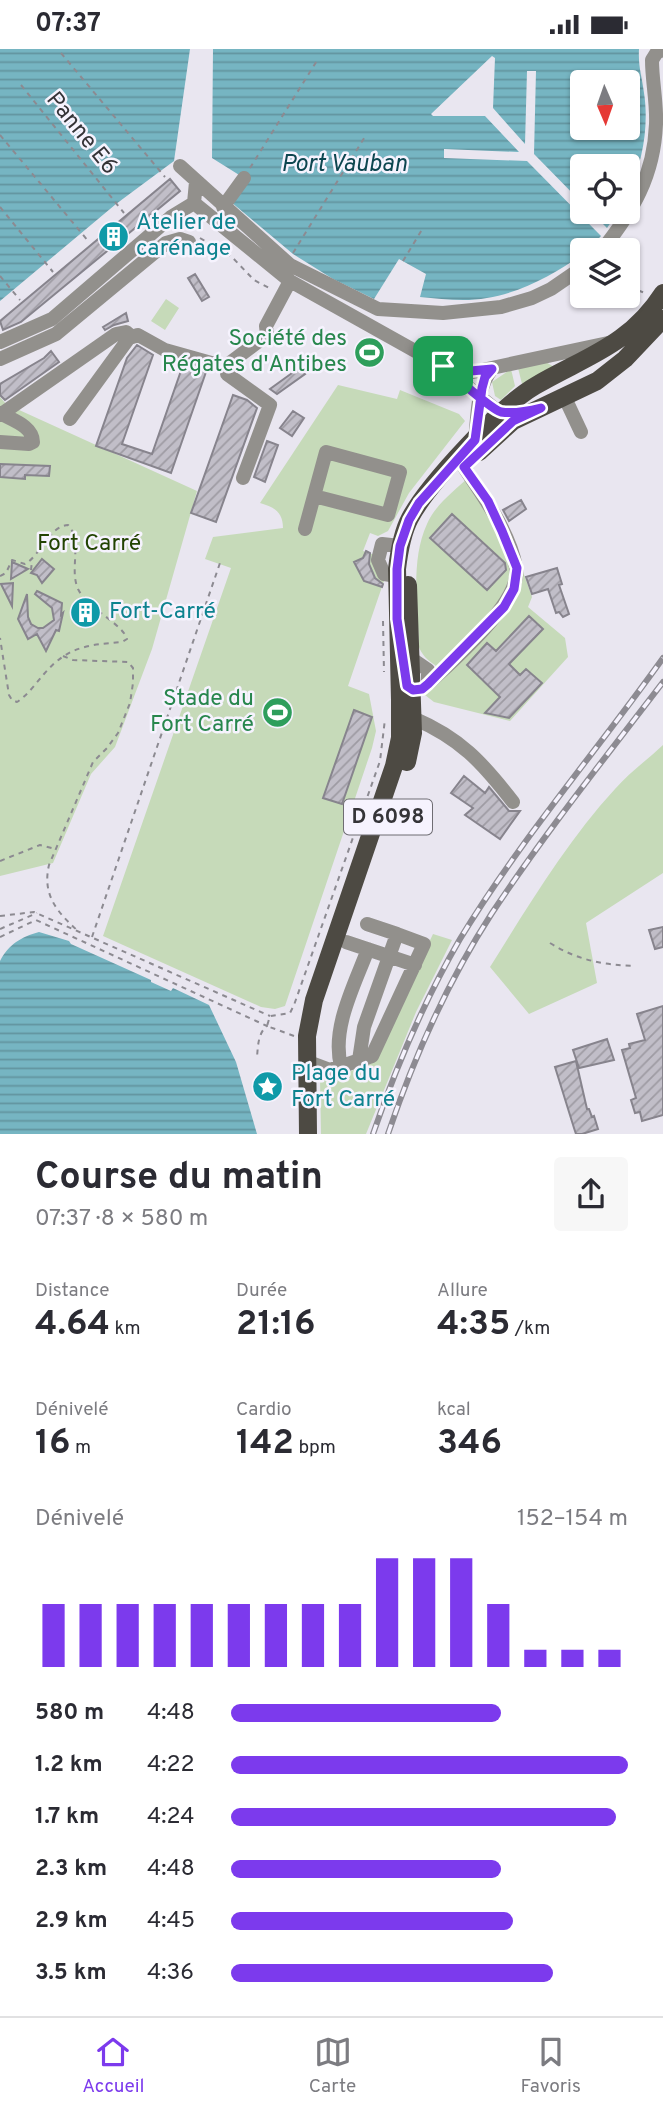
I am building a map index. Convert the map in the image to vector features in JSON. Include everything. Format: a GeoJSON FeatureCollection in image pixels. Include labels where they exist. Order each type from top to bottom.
{"type":"FeatureCollection","features":[{"type":"Feature","properties":{"kind":"main road","name":"D 6098"},"geometry":{"type":"LineString","coordinates":[[308,1130],[307,1040],[314,1000],[394,766],[400,738],[397,576],[400,546],[409,520],[419,503],[502,412],[533,387],[594,357],[635,327],[653,291]]}},
{"type":"Feature","properties":{"kind":"main road","name":"D 6098"},"geometry":{"type":"LineString","coordinates":[[308,1130],[316,1037],[321,1015],[406,766],[413,733],[413,717],[427,679],[412,659],[408,594],[408,554],[411,537],[430,503],[513,421],[597,381],[625,359],[663,319]]}},
{"type":"Feature","properties":{"kind":"main road"},"geometry":{"type":"LineString","coordinates":[[502,412],[523,412],[553,403],[567,379],[566,370]]}},
{"type":"Feature","properties":{"kind":"main road"},"geometry":{"type":"LineString","coordinates":[[398,636],[403,647],[407,686],[427,679]]}},
{"type":"Feature","properties":{"kind":"main road"},"geometry":{"type":"LineString","coordinates":[[346,942],[340,935],[352,890]]}},
{"type":"Feature","properties":{"kind":"lane"},"geometry":{"type":"LineString","coordinates":[[611,238],[635,205],[652,156],[656,124],[652,64],[658,53]]}},
{"type":"Feature","properties":{"kind":"lane"},"geometry":{"type":"LineString","coordinates":[[180,166],[289,265],[378,309],[443,313],[501,307],[532,298],[570,276]]}},
{"type":"Feature","properties":{"kind":"lane"},"geometry":{"type":"LineString","coordinates":[[223,207],[244,178]]}},
{"type":"Feature","properties":{"kind":"lane"},"geometry":{"type":"LineString","coordinates":[[0,342],[52,319],[170,217],[194,203],[198,183]]}},
{"type":"Feature","properties":{"kind":"lane"},"geometry":{"type":"LineString","coordinates":[[194,203],[288,285],[443,366],[460,372],[492,369],[616,342]]}},
{"type":"Feature","properties":{"kind":"lane"},"geometry":{"type":"LineString","coordinates":[[0,359],[56,334],[166,243],[180,239],[195,240]]}},
{"type":"Feature","properties":{"kind":"lane"},"geometry":{"type":"LineString","coordinates":[[70,419],[132,337],[138,335],[165,350],[222,366],[227,365],[267,335],[266,326],[288,285]]}},
{"type":"Feature","properties":{"kind":"lane"},"geometry":{"type":"LineString","coordinates":[[0,442],[33,442],[30,431],[1,414],[116,334],[126,332],[132,337]]}},
{"type":"Feature","properties":{"kind":"lane"},"geometry":{"type":"LineString","coordinates":[[548,356],[566,370]]}},
{"type":"Feature","properties":{"kind":"lane"},"geometry":{"type":"LineString","coordinates":[[227,365],[227,374],[270,405],[243,478]]}},
{"type":"Feature","properties":{"kind":"lane"},"geometry":{"type":"LineString","coordinates":[[443,366],[502,412]]}},
{"type":"Feature","properties":{"kind":"lane"},"geometry":{"type":"LineString","coordinates":[[475,440],[480,396],[485,377],[492,369]]}},
{"type":"Feature","properties":{"kind":"lane"},"geometry":{"type":"LineString","coordinates":[[553,403],[581,432]]}},
{"type":"Feature","properties":{"kind":"lane"},"geometry":{"type":"LineString","coordinates":[[305,529],[314,496],[326,452],[400,472],[388,515],[314,496]]}},
{"type":"Feature","properties":{"kind":"lane"},"geometry":{"type":"LineString","coordinates":[[412,659],[427,679],[504,607],[514,589],[517,568],[488,501],[464,467]]}},
{"type":"Feature","properties":{"kind":"lane"},"geometry":{"type":"LineString","coordinates":[[397,576],[384,574],[378,560],[382,544],[400,546]]}},
{"type":"Feature","properties":{"kind":"lane"},"geometry":{"type":"LineString","coordinates":[[413,717],[442,730],[474,756],[513,802]]}},
{"type":"Feature","properties":{"kind":"lane"},"geometry":{"type":"LineString","coordinates":[[314,1064],[330,1070],[372,1056],[424,944],[367,924]]}},
{"type":"Feature","properties":{"kind":"lane"},"geometry":{"type":"LineString","coordinates":[[359,1060],[365,1027],[397,934]]}},
{"type":"Feature","properties":{"kind":"lane"},"geometry":{"type":"LineString","coordinates":[[346,942],[415,965]]}},
{"type":"Feature","properties":{"kind":"lane"},"geometry":{"type":"LineString","coordinates":[[341,1066],[337,1052],[342,1022],[368,949]]}},
{"type":"Feature","properties":{"kind":"path"},"geometry":{"type":"LineString","coordinates":[[61,53],[165,177]]}},
{"type":"Feature","properties":{"kind":"path"},"geometry":{"type":"LineString","coordinates":[[244,178],[318,59]]}},
{"type":"Feature","properties":{"kind":"path","name":"Panne E6"},"geometry":{"type":"LineString","coordinates":[[20,85],[124,213]]}},
{"type":"Feature","properties":{"kind":"path"},"geometry":{"type":"LineString","coordinates":[[0,135],[89,243]]}},
{"type":"Feature","properties":{"kind":"path"},"geometry":{"type":"LineString","coordinates":[[293,254],[366,135]]}},
{"type":"Feature","properties":{"kind":"path"},"geometry":{"type":"LineString","coordinates":[[0,207],[53,272]]}},
{"type":"Feature","properties":{"kind":"path"},"geometry":{"type":"LineString","coordinates":[[403,261],[423,228]]}},
{"type":"Feature","properties":{"kind":"path"},"geometry":{"type":"LineString","coordinates":[[195,240],[231,256],[254,280],[268,288],[278,290],[288,285]]}},
{"type":"Feature","properties":{"kind":"path"},"geometry":{"type":"LineString","coordinates":[[0,276],[20,300]]}},
{"type":"Feature","properties":{"kind":"path"},"geometry":{"type":"LineString","coordinates":[[643,300],[653,291]]}},
{"type":"Feature","properties":{"kind":"path"},"geometry":{"type":"LineString","coordinates":[[0,576],[6,573],[12,559],[25,564],[32,560],[57,528],[68,525],[74,537],[75,577],[79,591],[95,610],[127,637],[126,642],[85,645],[63,656],[50,666],[17,702],[9,695],[0,638]]}},
{"type":"Feature","properties":{"kind":"path"},"geometry":{"type":"LineString","coordinates":[[30,570],[32,560]]}},
{"type":"Feature","properties":{"kind":"path"},"geometry":{"type":"LineString","coordinates":[[92,937],[221,560]]}},
{"type":"Feature","properties":{"kind":"path"},"geometry":{"type":"LineString","coordinates":[[383,621],[384,672]]}},
{"type":"Feature","properties":{"kind":"path"},"geometry":{"type":"LineString","coordinates":[[63,656],[73,660],[128,662],[132,668],[134,683],[130,703],[118,733],[93,762],[46,877],[47,891],[59,914],[78,931]]}},
{"type":"Feature","properties":{"kind":"path"},"geometry":{"type":"LineString","coordinates":[[0,916],[23,912],[37,913],[270,1016],[290,1013],[380,761],[386,712]]}},
{"type":"Feature","properties":{"kind":"path"},"geometry":{"type":"LineString","coordinates":[[0,862],[40,845],[56,849]]}},
{"type":"Feature","properties":{"kind":"path"},"geometry":{"type":"LineString","coordinates":[[0,929],[37,913]]}},
{"type":"Feature","properties":{"kind":"path"},"geometry":{"type":"LineString","coordinates":[[0,937],[36,921],[267,1025],[307,1040]]}},
{"type":"Feature","properties":{"kind":"path"},"geometry":{"type":"LineString","coordinates":[[550,943],[566,953],[593,963],[635,966]]}},
{"type":"Feature","properties":{"kind":"path"},"geometry":{"type":"LineString","coordinates":[[257,1057],[259,1039],[270,1016]]}},
{"type":"Feature","properties":{"kind":"green space"},"geometry":{"type":"Polygon","coordinates":[[[166,299],[179,308],[165,330],[151,321],[166,299]]]}},
{"type":"Feature","properties":{"kind":"green space"},"geometry":{"type":"Polygon","coordinates":[[[546,362],[554,367],[522,384],[518,368],[546,362]]]}},
{"type":"Feature","properties":{"kind":"green space"},"geometry":{"type":"Polygon","coordinates":[[[511,369],[515,386],[501,400],[495,396],[492,382],[511,369]]]}},
{"type":"Feature","properties":{"kind":"green space","name":"Stade du Fort Carré"},"geometry":{"type":"Polygon","coordinates":[[[338,385],[397,399],[400,390],[459,414],[465,421],[409,493],[388,531],[378,536],[370,533],[363,551],[375,555],[385,578],[348,686],[369,694],[376,731],[285,1006],[275,1009],[261,1007],[103,936],[231,568],[205,559],[213,537],[283,528],[277,511],[260,503],[338,385]]]}},
{"type":"Feature","properties":{"kind":"green space","name":"Fort Carré"},"geometry":{"type":"Polygon","coordinates":[[[0,397],[6,404],[197,491],[152,649],[115,747],[91,774],[53,863],[0,876],[0,397]]]}},
{"type":"Feature","properties":{"kind":"green space"},"geometry":{"type":"Polygon","coordinates":[[[470,476],[508,530],[532,597],[528,607],[565,638],[568,657],[510,721],[434,702],[425,695],[446,674],[427,659],[419,647],[416,585],[418,553],[427,524],[435,510],[470,476]]]}},
{"type":"Feature","properties":{"kind":"green space"},"geometry":{"type":"Polygon","coordinates":[[[663,745],[663,873],[586,923],[597,983],[529,1014],[490,967],[580,830],[620,783],[663,745]]]}},
{"type":"Feature","properties":{"kind":"green space"},"geometry":{"type":"Polygon","coordinates":[[[433,934],[452,940],[416,1012],[366,1134],[321,1134],[320,1078],[332,1078],[372,1063],[433,934]]]}},
{"type":"Feature","properties":{"kind":"water"},"geometry":{"type":"Polygon","coordinates":[[[0,49],[190,49],[174,161],[116,204],[0,301],[0,49]]]}},
{"type":"Feature","properties":{"kind":"water","name":"Port Vauban"},"geometry":{"type":"Polygon","coordinates":[[[213,49],[639,49],[645,105],[645,131],[640,161],[640,154],[570,154],[570,191],[534,154],[536,71],[527,71],[525,144],[493,108],[495,58],[492,56],[431,114],[485,116],[519,152],[444,149],[444,158],[527,161],[570,205],[570,224],[589,224],[601,236],[570,238],[570,263],[541,280],[511,292],[463,300],[420,297],[426,274],[399,259],[374,299],[333,279],[293,254],[231,202],[244,178],[212,158],[213,49]]]}},
{"type":"Feature","properties":{"kind":"water"},"geometry":{"type":"Polygon","coordinates":[[[39,932],[69,941],[151,982],[171,991],[173,988],[209,1005],[236,1062],[257,1134],[0,1134],[0,961],[16,942],[39,932]]]}},
{"type":"Feature","properties":{"kind":"building","name":"Atelier de carénage"},"geometry":{"type":"Polygon","coordinates":[[[170,179],[180,191],[21,322],[3,330],[0,321],[170,179]]]}},
{"type":"Feature","properties":{"kind":"building"},"geometry":{"type":"Polygon","coordinates":[[[195,274],[209,297],[202,301],[188,278],[195,274]]]}},
{"type":"Feature","properties":{"kind":"building"},"geometry":{"type":"Polygon","coordinates":[[[126,313],[128,321],[105,330],[103,327],[126,313]]]}},
{"type":"Feature","properties":{"kind":"building"},"geometry":{"type":"Polygon","coordinates":[[[137,345],[153,355],[122,444],[152,454],[183,365],[206,372],[171,473],[96,446],[127,358],[137,345]]]}},
{"type":"Feature","properties":{"kind":"building"},"geometry":{"type":"Polygon","coordinates":[[[51,351],[59,362],[5,400],[0,395],[0,384],[51,351]]]}},
{"type":"Feature","properties":{"kind":"building"},"geometry":{"type":"Polygon","coordinates":[[[299,368],[305,374],[277,394],[270,389],[299,368]]]}},
{"type":"Feature","properties":{"kind":"building"},"geometry":{"type":"Polygon","coordinates":[[[233,395],[247,400],[257,408],[216,522],[191,513],[233,395]]]}},
{"type":"Feature","properties":{"kind":"building"},"geometry":{"type":"Polygon","coordinates":[[[293,411],[304,418],[292,436],[280,428],[293,411]]]}},
{"type":"Feature","properties":{"kind":"building"},"geometry":{"type":"Polygon","coordinates":[[[267,441],[278,445],[265,482],[254,477],[267,441]]]}},
{"type":"Feature","properties":{"kind":"building"},"geometry":{"type":"Polygon","coordinates":[[[0,464],[50,466],[49,476],[25,475],[25,479],[0,477],[0,464]]]}},
{"type":"Feature","properties":{"kind":"building"},"geometry":{"type":"Polygon","coordinates":[[[521,500],[526,509],[509,521],[503,510],[521,500]]]}},
{"type":"Feature","properties":{"kind":"building"},"geometry":{"type":"Polygon","coordinates":[[[452,514],[505,563],[506,570],[487,590],[430,538],[452,514]]]}},
{"type":"Feature","properties":{"kind":"building"},"geometry":{"type":"Polygon","coordinates":[[[366,551],[370,553],[369,564],[375,578],[383,584],[382,587],[364,581],[354,562],[363,558],[366,551]]]}},
{"type":"Feature","properties":{"kind":"building"},"geometry":{"type":"Polygon","coordinates":[[[42,559],[54,569],[42,583],[37,575],[31,573],[42,559]]]}},
{"type":"Feature","properties":{"kind":"building"},"geometry":{"type":"Polygon","coordinates":[[[12,562],[28,569],[11,579],[12,562]]]}},
{"type":"Feature","properties":{"kind":"building"},"geometry":{"type":"Polygon","coordinates":[[[557,568],[562,584],[559,585],[569,614],[563,617],[559,612],[556,613],[548,589],[532,594],[526,577],[557,568]]]}},
{"type":"Feature","properties":{"kind":"building"},"geometry":{"type":"Polygon","coordinates":[[[13,583],[12,606],[1,584],[13,583]]]}},
{"type":"Feature","properties":{"kind":"building"},"geometry":{"type":"Polygon","coordinates":[[[37,591],[62,603],[59,631],[56,630],[46,651],[37,634],[28,639],[18,619],[27,594],[31,624],[43,628],[54,620],[52,608],[35,594],[37,591]]]}},
{"type":"Feature","properties":{"kind":"building"},"geometry":{"type":"Polygon","coordinates":[[[529,616],[543,629],[509,664],[520,675],[526,669],[542,683],[509,718],[485,713],[500,697],[467,665],[487,643],[496,651],[529,616]]]}},
{"type":"Feature","properties":{"kind":"building"},"geometry":{"type":"Polygon","coordinates":[[[354,710],[372,717],[342,804],[323,798],[354,710]]]}},
{"type":"Feature","properties":{"kind":"building"},"geometry":{"type":"Polygon","coordinates":[[[464,776],[485,793],[489,787],[509,811],[520,811],[500,839],[465,815],[473,808],[451,793],[464,776]]]}},
{"type":"Feature","properties":{"kind":"building"},"geometry":{"type":"Polygon","coordinates":[[[663,927],[663,947],[655,949],[649,930],[663,927]]]}},
{"type":"Feature","properties":{"kind":"building"},"geometry":{"type":"Polygon","coordinates":[[[663,1006],[663,1115],[642,1121],[640,1112],[635,1113],[631,1100],[636,1098],[622,1050],[630,1048],[629,1044],[645,1040],[637,1014],[663,1006]]]}},
{"type":"Feature","properties":{"kind":"building"},"geometry":{"type":"Polygon","coordinates":[[[607,1039],[614,1060],[579,1068],[573,1050],[607,1039]]]}},
{"type":"Feature","properties":{"kind":"building"},"geometry":{"type":"Polygon","coordinates":[[[576,1061],[587,1109],[592,1117],[594,1116],[598,1129],[582,1134],[576,1134],[555,1067],[576,1061]]]}},
{"type":"Feature","properties":{"kind":"railway"},"geometry":{"type":"LineString","coordinates":[[373,1134],[412,1035],[434,986],[460,939],[533,831],[663,658]]}},
{"type":"Feature","properties":{"kind":"railway"},"geometry":{"type":"LineString","coordinates":[[388,1134],[433,1020],[476,939],[533,854],[663,682]]}},
{"type":"Feature","properties":{"kind":"place","name":"Atelier de carénage"},"geometry":{"type":"Point","coordinates":[113,236]}},
{"type":"Feature","properties":{"kind":"place","name":"Société des Régates d'Antibes"},"geometry":{"type":"Point","coordinates":[370,352]}},
{"type":"Feature","properties":{"kind":"place","name":"Fort-Carré"},"geometry":{"type":"Point","coordinates":[86,612]}},
{"type":"Feature","properties":{"kind":"place","name":"Stade du Fort Carré"},"geometry":{"type":"Point","coordinates":[277,712]}},
{"type":"Feature","properties":{"kind":"place","name":"Plage du Fort Carré"},"geometry":{"type":"Point","coordinates":[268,1087]}},
{"type":"Feature","properties":{"kind":"route"},"geometry":{"type":"LineString","coordinates":[[443,366],[460,372],[492,369],[485,377],[480,396],[475,440],[419,503],[409,520],[400,546],[396,589],[398,636],[403,647],[404,677],[407,686],[413,690],[422,689],[443,671],[504,607],[514,589],[517,568],[502,531],[488,501],[464,467],[513,421],[541,408],[523,412],[496,410],[480,396],[474,391],[443,366]]}}]}
